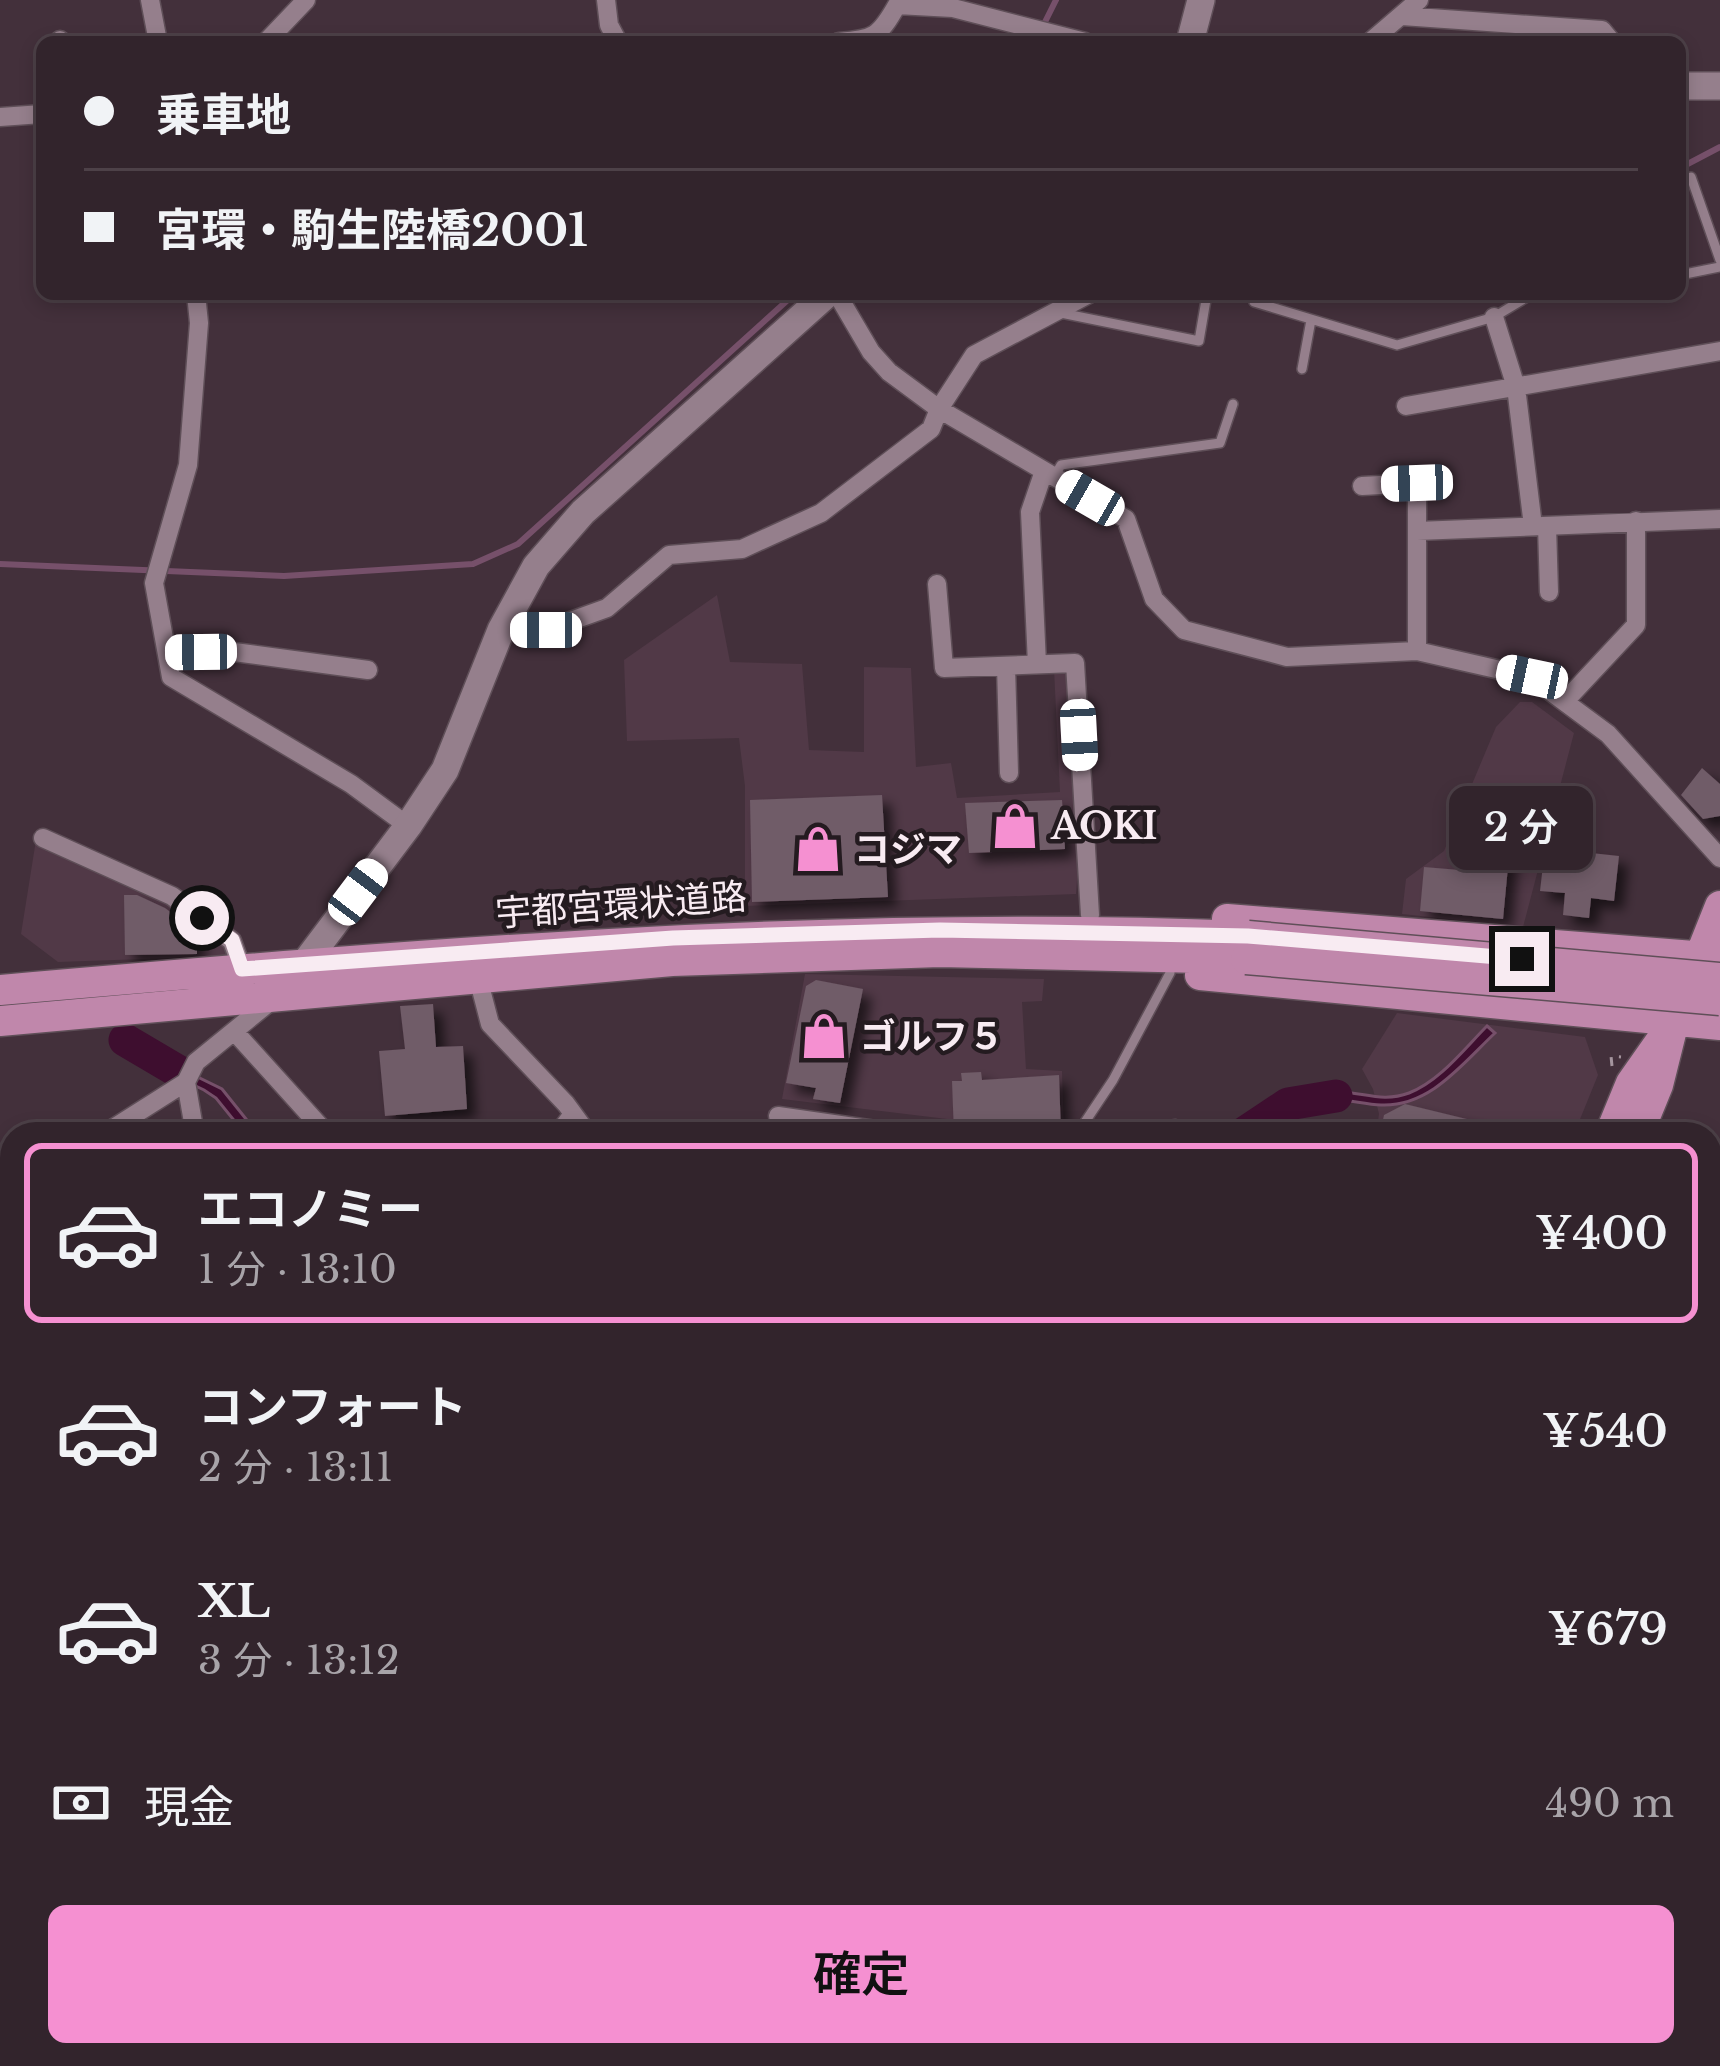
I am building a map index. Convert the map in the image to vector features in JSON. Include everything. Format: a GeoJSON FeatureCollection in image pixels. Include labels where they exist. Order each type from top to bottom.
{"type":"FeatureCollection","features":[{"type":"Feature","properties":{"kind":"main road"},"geometry":{"type":"LineString","coordinates":[[1615,1122],[1631,1083],[1713,964],[1720,907]]}},
{"type":"Feature","properties":{"kind":"main road"},"geometry":{"type":"LineString","coordinates":[[940,941],[1023,916],[1166,914],[1713,964]]}},
{"type":"Feature","properties":{"kind":"main road","name":"宇都宮環状道路"},"geometry":{"type":"LineString","coordinates":[[0,990],[673,938],[1247,947]]}},
{"type":"Feature","properties":{"kind":"main road"},"geometry":{"type":"LineString","coordinates":[[940,941],[1018,966],[1170,973],[1720,1025]]}},
{"type":"Feature","properties":{"kind":"main road","name":"宇都宮環状道路"},"geometry":{"type":"LineString","coordinates":[[0,1021],[940,941]]}},
{"type":"Feature","properties":{"kind":"main road"},"geometry":{"type":"LineString","coordinates":[[1247,947],[1713,964]]}},
{"type":"Feature","properties":{"kind":"main road"},"geometry":{"type":"LineString","coordinates":[[1247,947],[1720,1000]]}},
{"type":"Feature","properties":{"kind":"main road"},"geometry":{"type":"LineString","coordinates":[[1643,1122],[1674,1021]]}},
{"type":"Feature","properties":{"kind":"street"},"geometry":{"type":"LineString","coordinates":[[150,0],[157,36]]}},
{"type":"Feature","properties":{"kind":"street"},"geometry":{"type":"LineString","coordinates":[[272,36],[307,0]]}},
{"type":"Feature","properties":{"kind":"street"},"geometry":{"type":"LineString","coordinates":[[606,0],[615,36]]}},
{"type":"Feature","properties":{"kind":"street"},"geometry":{"type":"LineString","coordinates":[[1192,36],[1201,0]]}},
{"type":"Feature","properties":{"kind":"street"},"geometry":{"type":"LineString","coordinates":[[1377,36],[1418,0]]}},
{"type":"Feature","properties":{"kind":"street"},"geometry":{"type":"LineString","coordinates":[[874,36],[897,5],[955,4],[994,20],[1061,36]]}},
{"type":"Feature","properties":{"kind":"street"},"geometry":{"type":"LineString","coordinates":[[1402,16],[1602,30],[1607,36]]}},
{"type":"Feature","properties":{"kind":"street"},"geometry":{"type":"LineString","coordinates":[[986,36],[994,20]]}},
{"type":"Feature","properties":{"kind":"street"},"geometry":{"type":"LineString","coordinates":[[1686,86],[1720,86]]}},
{"type":"Feature","properties":{"kind":"street"},"geometry":{"type":"LineString","coordinates":[[0,117],[36,114]]}},
{"type":"Feature","properties":{"kind":"street"},"geometry":{"type":"LineString","coordinates":[[197,300],[188,465],[155,574],[171,677],[351,784],[408,826]]}},
{"type":"Feature","properties":{"kind":"street"},"geometry":{"type":"LineString","coordinates":[[123,1122],[186,1082],[196,1062],[276,997],[408,826],[445,770],[501,630],[536,566],[583,512],[820,300]]}},
{"type":"Feature","properties":{"kind":"street"},"geometry":{"type":"LineString","coordinates":[[841,300],[880,362],[939,410],[1126,519],[1154,599],[1184,630],[1287,657],[1417,652],[1532,677],[1608,734],[1720,858]]}},
{"type":"Feature","properties":{"kind":"street"},"geometry":{"type":"LineString","coordinates":[[501,630],[546,630],[607,608],[669,555],[742,550],[821,513],[931,429],[974,355],[1078,300]]}},
{"type":"Feature","properties":{"kind":"street"},"geometry":{"type":"LineString","coordinates":[[1494,316],[1516,387],[1550,592]]}},
{"type":"Feature","properties":{"kind":"street"},"geometry":{"type":"LineString","coordinates":[[1406,406],[1720,351]]}},
{"type":"Feature","properties":{"kind":"street"},"geometry":{"type":"LineString","coordinates":[[1037,664],[1030,512],[1049,474]]}},
{"type":"Feature","properties":{"kind":"street"},"geometry":{"type":"LineString","coordinates":[[1361,486],[1417,483],[1417,652]]}},
{"type":"Feature","properties":{"kind":"street"},"geometry":{"type":"LineString","coordinates":[[1417,532],[1720,519]]}},
{"type":"Feature","properties":{"kind":"street"},"geometry":{"type":"LineString","coordinates":[[1565,701],[1636,625],[1636,521]]}},
{"type":"Feature","properties":{"kind":"street"},"geometry":{"type":"LineString","coordinates":[[937,584],[944,668],[1075,663],[1090,915]]}},
{"type":"Feature","properties":{"kind":"street"},"geometry":{"type":"LineString","coordinates":[[167,652],[234,652],[368,670]]}},
{"type":"Feature","properties":{"kind":"street"},"geometry":{"type":"LineString","coordinates":[[1006,665],[1009,773]]}},
{"type":"Feature","properties":{"kind":"street"},"geometry":{"type":"LineString","coordinates":[[43,838],[172,896],[232,940],[242,969]]}},
{"type":"Feature","properties":{"kind":"street"},"geometry":{"type":"LineString","coordinates":[[478,978],[490,1024],[579,1122]]}},
{"type":"Feature","properties":{"kind":"street"},"geometry":{"type":"LineString","coordinates":[[234,1031],[316,1122]]}},
{"type":"Feature","properties":{"kind":"street"},"geometry":{"type":"LineString","coordinates":[[186,1082],[193,1122]]}},
{"type":"Feature","properties":{"kind":"street"},"geometry":{"type":"LineString","coordinates":[[567,1122],[573,1114]]}},
{"type":"Feature","properties":{"kind":"street"},"geometry":{"type":"LineString","coordinates":[[778,1115],[824,1122]]}},
{"type":"Feature","properties":{"kind":"lane"},"geometry":{"type":"LineString","coordinates":[[1686,179],[1691,177],[1720,264],[1686,273]]}},
{"type":"Feature","properties":{"kind":"lane"},"geometry":{"type":"LineString","coordinates":[[1055,312],[1199,341],[1207,300]]}},
{"type":"Feature","properties":{"kind":"lane"},"geometry":{"type":"LineString","coordinates":[[1254,302],[1397,345],[1494,316],[1522,300]]}},
{"type":"Feature","properties":{"kind":"lane"},"geometry":{"type":"LineString","coordinates":[[1302,369],[1311,320]]}},
{"type":"Feature","properties":{"kind":"lane"},"geometry":{"type":"LineString","coordinates":[[1049,474],[1060,465],[1220,443],[1233,404]]}},
{"type":"Feature","properties":{"kind":"lane"},"geometry":{"type":"LineString","coordinates":[[1085,1122],[1170,973]]}},
{"type":"Feature","properties":{"kind":"shaded area"},"geometry":{"type":"Polygon","coordinates":[[[717,595],[730,662],[802,664],[809,750],[864,752],[864,667],[911,668],[916,767],[951,763],[957,798],[1060,792],[1054,669],[1069,668],[1079,852],[1076,894],[745,906],[745,786],[739,738],[627,741],[624,660],[717,595]]]}},
{"type":"Feature","properties":{"kind":"shaded area"},"geometry":{"type":"Polygon","coordinates":[[[1520,702],[1532,702],[1574,733],[1523,927],[1402,914],[1406,879],[1444,851],[1496,727],[1520,702]]]}},
{"type":"Feature","properties":{"kind":"shaded area"},"geometry":{"type":"Polygon","coordinates":[[[36,840],[170,900],[229,943],[228,956],[58,962],[21,934],[36,840]]]}},
{"type":"Feature","properties":{"kind":"shaded area"},"geometry":{"type":"Polygon","coordinates":[[[805,974],[1044,979],[1042,1001],[1022,1002],[1026,1069],[1062,1071],[1064,1122],[947,1122],[782,1099],[805,974]]]}},
{"type":"Feature","properties":{"kind":"shaded area"},"geometry":{"type":"Polygon","coordinates":[[[1397,1013],[1585,1037],[1598,1075],[1579,1122],[1378,1122],[1373,1089],[1362,1069],[1397,1013]]]}},
{"type":"Feature","properties":{"kind":"shaded area"},"geometry":{"type":"Polygon","coordinates":[[[1487,1026],[1495,1033],[1444,1081],[1415,1099],[1381,1105],[1316,1101],[1275,1122],[1258,1122],[1316,1094],[1400,1096],[1441,1073],[1487,1026]]]}},
{"type":"Feature","properties":{"kind":"shaded area"},"geometry":{"type":"Polygon","coordinates":[[[122,1040],[222,1089],[248,1122],[235,1122],[204,1090],[118,1049],[122,1040]]]}},
{"type":"Feature","properties":{"kind":"building"},"geometry":{"type":"Polygon","coordinates":[[[1702,768],[1720,784],[1720,816],[1703,819],[1681,795],[1702,768]]]}},
{"type":"Feature","properties":{"kind":"building","name":"コジマ"},"geometry":{"type":"Polygon","coordinates":[[[882,795],[888,897],[752,902],[750,800],[882,795]]]}},
{"type":"Feature","properties":{"kind":"building","name":"AOKI"},"geometry":{"type":"Polygon","coordinates":[[[1062,800],[1065,849],[969,853],[965,803],[1062,800]]]}},
{"type":"Feature","properties":{"kind":"building"},"geometry":{"type":"Polygon","coordinates":[[[1467,800],[1514,804],[1503,919],[1420,911],[1424,867],[1460,870],[1467,800]]]}},
{"type":"Feature","properties":{"kind":"building"},"geometry":{"type":"Polygon","coordinates":[[[1545,848],[1619,856],[1614,901],[1591,898],[1589,918],[1563,915],[1565,893],[1540,891],[1545,848]]]}},
{"type":"Feature","properties":{"kind":"building"},"geometry":{"type":"Polygon","coordinates":[[[124,895],[137,895],[165,908],[197,932],[197,954],[125,955],[124,895]]]}},
{"type":"Feature","properties":{"kind":"building","name":"ゴルフ５"},"geometry":{"type":"Polygon","coordinates":[[[816,980],[863,989],[840,1103],[813,1099],[816,1088],[786,1083],[806,986],[816,980]]]}},
{"type":"Feature","properties":{"kind":"building"},"geometry":{"type":"Polygon","coordinates":[[[433,1004],[436,1047],[463,1046],[467,1109],[385,1116],[379,1051],[405,1049],[400,1006],[433,1004]]]}},
{"type":"Feature","properties":{"kind":"building"},"geometry":{"type":"Polygon","coordinates":[[[981,1072],[982,1080],[1059,1075],[1061,1122],[954,1122],[952,1081],[962,1081],[961,1073],[981,1072]]]}},
{"type":"Feature","properties":{"kind":"building"},"geometry":{"type":"Polygon","coordinates":[[[1405,1104],[1479,1122],[1383,1122],[1384,1115],[1405,1104]]]}},
{"type":"Feature","properties":{"kind":"waterway"},"geometry":{"type":"LineString","coordinates":[[1038,36],[1056,0]]}},
{"type":"Feature","properties":{"kind":"waterway"},"geometry":{"type":"LineString","coordinates":[[1686,165],[1720,147]]}},
{"type":"Feature","properties":{"kind":"waterway"},"geometry":{"type":"LineString","coordinates":[[0,564],[284,576],[473,564],[518,544],[788,300]]}},
{"type":"Feature","properties":{"kind":"waterway"},"geometry":{"type":"LineString","coordinates":[[125,1040],[181,1073]]}},
{"type":"Feature","properties":{"kind":"waterway"},"geometry":{"type":"LineString","coordinates":[[1261,1122],[1288,1104],[1336,1096]]}},
{"type":"Feature","properties":{"kind":"place","name":"AOKI"},"geometry":{"type":"Point","coordinates":[1015,826]}},
{"type":"Feature","properties":{"kind":"place","name":"コジマ"},"geometry":{"type":"Point","coordinates":[818,849]}},
{"type":"Feature","properties":{"kind":"place","name":"ゴルフ５"},"geometry":{"type":"Point","coordinates":[824,1036]}},
{"type":"Feature","properties":{"kind":"route"},"geometry":{"type":"LineString","coordinates":[[202,918],[232,940],[242,969],[673,938],[1055,929],[1248,936],[1522,959]]}}]}
